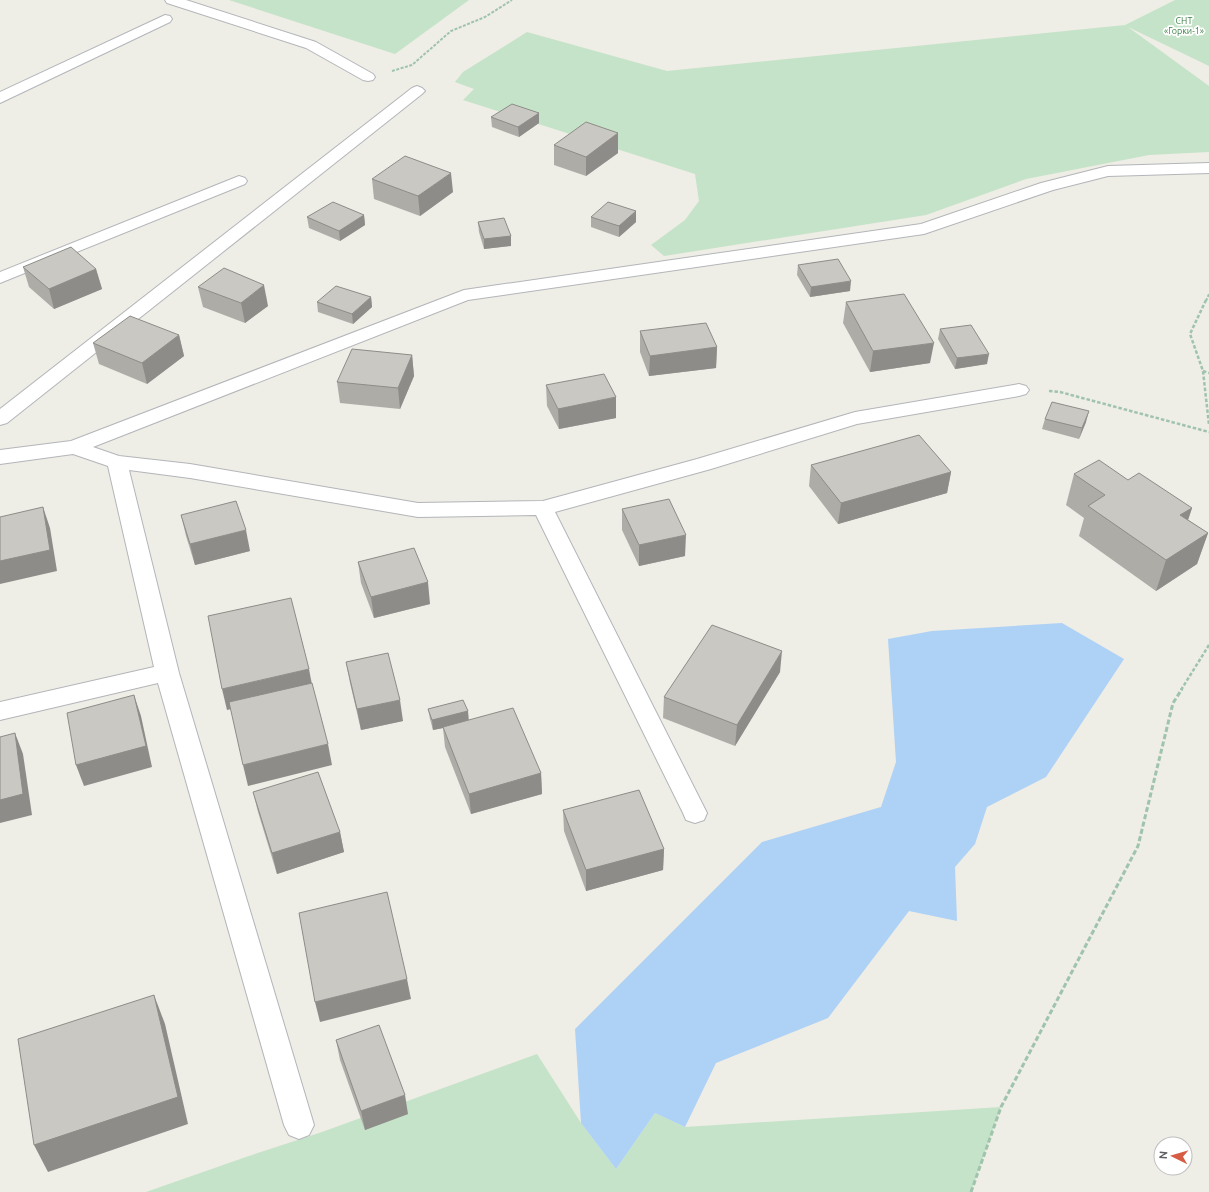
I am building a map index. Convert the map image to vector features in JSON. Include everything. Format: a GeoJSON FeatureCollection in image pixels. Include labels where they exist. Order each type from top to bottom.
{"type":"FeatureCollection","features":[{"type":"Feature","properties":{"kind":"street"},"geometry":{"type":"LineString","coordinates":[[172,0],[311,46],[368,77]]}},
{"type":"Feature","properties":{"kind":"street"},"geometry":{"type":"LineString","coordinates":[[0,98],[165,19]]}},
{"type":"Feature","properties":{"kind":"street"},"geometry":{"type":"LineString","coordinates":[[0,418],[417,91]]}},
{"type":"Feature","properties":{"kind":"street"},"geometry":{"type":"LineString","coordinates":[[0,457],[74,447],[464,295],[924,229],[1048,186],[1108,171],[1209,168]]}},
{"type":"Feature","properties":{"kind":"street"},"geometry":{"type":"LineString","coordinates":[[0,278],[239,181]]}},
{"type":"Feature","properties":{"kind":"street"},"geometry":{"type":"LineString","coordinates":[[74,447],[118,462],[190,471],[418,510],[543,508],[704,464],[855,418],[1019,390]]}},
{"type":"Feature","properties":{"kind":"street"},"geometry":{"type":"LineString","coordinates":[[118,462],[167,673],[299,1125]]}},
{"type":"Feature","properties":{"kind":"street"},"geometry":{"type":"LineString","coordinates":[[543,508],[695,813]]}},
{"type":"Feature","properties":{"kind":"street"},"geometry":{"type":"LineString","coordinates":[[0,712],[167,673]]}},
{"type":"Feature","properties":{"kind":"path"},"geometry":{"type":"LineString","coordinates":[[368,77],[412,65],[451,31],[485,17],[512,0]]}},
{"type":"Feature","properties":{"kind":"path"},"geometry":{"type":"LineString","coordinates":[[1209,294],[1190,334],[1203,371],[1209,425]]}},
{"type":"Feature","properties":{"kind":"path"},"geometry":{"type":"LineString","coordinates":[[1203,371],[1209,373]]}},
{"type":"Feature","properties":{"kind":"path"},"geometry":{"type":"LineString","coordinates":[[1019,390],[1060,392],[1209,432]]}},
{"type":"Feature","properties":{"kind":"path"},"geometry":{"type":"LineString","coordinates":[[971,1192],[1001,1107],[1138,846],[1173,703],[1209,645]]}},
{"type":"Feature","properties":{"kind":"green space"},"geometry":{"type":"Polygon","coordinates":[[[229,0],[469,0],[395,54],[229,0]]]}},
{"type":"Feature","properties":{"kind":"green space","name":"СНТ «Горки-1»"},"geometry":{"type":"Polygon","coordinates":[[[1175,0],[1209,0],[1209,66],[1128,27],[1209,86],[1209,152],[1149,155],[1026,179],[926,215],[664,256],[651,245],[685,220],[699,201],[695,174],[463,100],[474,89],[455,82],[463,72],[527,32],[667,71],[1125,25],[1175,0]]]}},
{"type":"Feature","properties":{"kind":"green space"},"geometry":{"type":"Polygon","coordinates":[[[537,1054],[581,1123],[616,1169],[655,1113],[685,1127],[1001,1107],[971,1192],[146,1192],[322,1132],[537,1054]]]}},
{"type":"Feature","properties":{"kind":"water"},"geometry":{"type":"Polygon","coordinates":[[[1062,623],[1124,659],[1046,777],[987,807],[975,844],[955,867],[957,921],[909,911],[828,1018],[716,1063],[685,1127],[655,1113],[616,1169],[581,1123],[575,1029],[762,842],[881,807],[896,762],[888,639],[932,631],[1062,623]]]}},
{"type":"Feature","properties":{"kind":"building"},"geometry":{"type":"Polygon","coordinates":[[[512,104],[539,113],[518,127],[491,117],[512,104]]]}},
{"type":"Feature","properties":{"kind":"building"},"geometry":{"type":"Polygon","coordinates":[[[586,122],[618,133],[586,157],[554,145],[586,122]]]}},
{"type":"Feature","properties":{"kind":"building"},"geometry":{"type":"Polygon","coordinates":[[[405,156],[451,173],[418,196],[372,179],[405,156]]]}},
{"type":"Feature","properties":{"kind":"building"},"geometry":{"type":"Polygon","coordinates":[[[333,202],[364,215],[339,231],[307,217],[333,202]]]}},
{"type":"Feature","properties":{"kind":"building"},"geometry":{"type":"Polygon","coordinates":[[[608,202],[636,211],[619,226],[591,217],[608,202]]]}},
{"type":"Feature","properties":{"kind":"building"},"geometry":{"type":"Polygon","coordinates":[[[504,218],[511,236],[484,239],[478,222],[504,218]]]}},
{"type":"Feature","properties":{"kind":"building"},"geometry":{"type":"Polygon","coordinates":[[[71,247],[96,269],[49,289],[23,267],[71,247]]]}},
{"type":"Feature","properties":{"kind":"building"},"geometry":{"type":"Polygon","coordinates":[[[838,259],[851,281],[811,287],[798,265],[838,259]]]}},
{"type":"Feature","properties":{"kind":"building"},"geometry":{"type":"Polygon","coordinates":[[[224,268],[264,285],[241,303],[198,287],[224,268]]]}},
{"type":"Feature","properties":{"kind":"building"},"geometry":{"type":"Polygon","coordinates":[[[336,286],[371,297],[352,314],[317,302],[336,286]]]}},
{"type":"Feature","properties":{"kind":"building"},"geometry":{"type":"Polygon","coordinates":[[[904,294],[934,343],[873,351],[846,302],[904,294]]]}},
{"type":"Feature","properties":{"kind":"building"},"geometry":{"type":"Polygon","coordinates":[[[130,316],[179,335],[142,363],[93,343],[130,316]]]}},
{"type":"Feature","properties":{"kind":"building"},"geometry":{"type":"Polygon","coordinates":[[[706,323],[717,347],[650,356],[640,331],[706,323]]]}},
{"type":"Feature","properties":{"kind":"building"},"geometry":{"type":"Polygon","coordinates":[[[971,325],[989,354],[957,358],[940,329],[971,325]]]}},
{"type":"Feature","properties":{"kind":"building"},"geometry":{"type":"Polygon","coordinates":[[[352,349],[412,355],[398,388],[337,382],[352,349]]]}},
{"type":"Feature","properties":{"kind":"building"},"geometry":{"type":"Polygon","coordinates":[[[604,374],[616,397],[558,409],[546,385],[604,374]]]}},
{"type":"Feature","properties":{"kind":"building"},"geometry":{"type":"Polygon","coordinates":[[[1052,402],[1089,411],[1082,428],[1045,419],[1052,402]]]}},
{"type":"Feature","properties":{"kind":"building"},"geometry":{"type":"Polygon","coordinates":[[[919,435],[951,472],[841,503],[811,465],[919,435]]]}},
{"type":"Feature","properties":{"kind":"building"},"geometry":{"type":"Polygon","coordinates":[[[1099,460],[1128,480],[1139,473],[1192,508],[1180,515],[1208,533],[1166,560],[1088,506],[1105,495],[1074,474],[1099,460]]]}},
{"type":"Feature","properties":{"kind":"building"},"geometry":{"type":"Polygon","coordinates":[[[669,499],[686,535],[639,545],[622,509],[669,499]]]}},
{"type":"Feature","properties":{"kind":"building"},"geometry":{"type":"Polygon","coordinates":[[[236,501],[246,530],[190,544],[181,515],[236,501]]]}},
{"type":"Feature","properties":{"kind":"building"},"geometry":{"type":"Polygon","coordinates":[[[43,507],[50,550],[0,561],[0,517],[43,507]]]}},
{"type":"Feature","properties":{"kind":"building"},"geometry":{"type":"Polygon","coordinates":[[[414,548],[428,582],[371,597],[358,562],[414,548]]]}},
{"type":"Feature","properties":{"kind":"building"},"geometry":{"type":"Polygon","coordinates":[[[291,598],[309,669],[222,689],[208,616],[291,598]]]}},
{"type":"Feature","properties":{"kind":"building"},"geometry":{"type":"Polygon","coordinates":[[[712,625],[782,651],[737,725],[664,697],[712,625]]]}},
{"type":"Feature","properties":{"kind":"building"},"geometry":{"type":"Polygon","coordinates":[[[388,653],[400,700],[357,709],[346,662],[388,653]]]}},
{"type":"Feature","properties":{"kind":"building"},"geometry":{"type":"Polygon","coordinates":[[[312,683],[328,744],[243,765],[229,702],[312,683]]]}},
{"type":"Feature","properties":{"kind":"building"},"geometry":{"type":"Polygon","coordinates":[[[134,695],[146,746],[76,765],[67,713],[134,695]]]}},
{"type":"Feature","properties":{"kind":"building"},"geometry":{"type":"Polygon","coordinates":[[[463,700],[468,711],[432,720],[428,709],[463,700]]]}},
{"type":"Feature","properties":{"kind":"building"},"geometry":{"type":"Polygon","coordinates":[[[513,708],[541,773],[469,794],[443,727],[513,708]]]}},
{"type":"Feature","properties":{"kind":"building"},"geometry":{"type":"Polygon","coordinates":[[[15,733],[23,794],[0,800],[0,737],[15,733]]]}},
{"type":"Feature","properties":{"kind":"building"},"geometry":{"type":"Polygon","coordinates":[[[318,772],[340,832],[272,853],[253,792],[318,772]]]}},
{"type":"Feature","properties":{"kind":"building"},"geometry":{"type":"Polygon","coordinates":[[[639,790],[664,849],[586,870],[563,810],[639,790]]]}},
{"type":"Feature","properties":{"kind":"building"},"geometry":{"type":"Polygon","coordinates":[[[387,892],[407,979],[315,1002],[299,913],[387,892]]]}},
{"type":"Feature","properties":{"kind":"building"},"geometry":{"type":"Polygon","coordinates":[[[154,995],[178,1097],[34,1145],[18,1039],[154,995]]]}},
{"type":"Feature","properties":{"kind":"building"},"geometry":{"type":"Polygon","coordinates":[[[379,1025],[405,1095],[361,1111],[336,1040],[379,1025]]]}}]}
